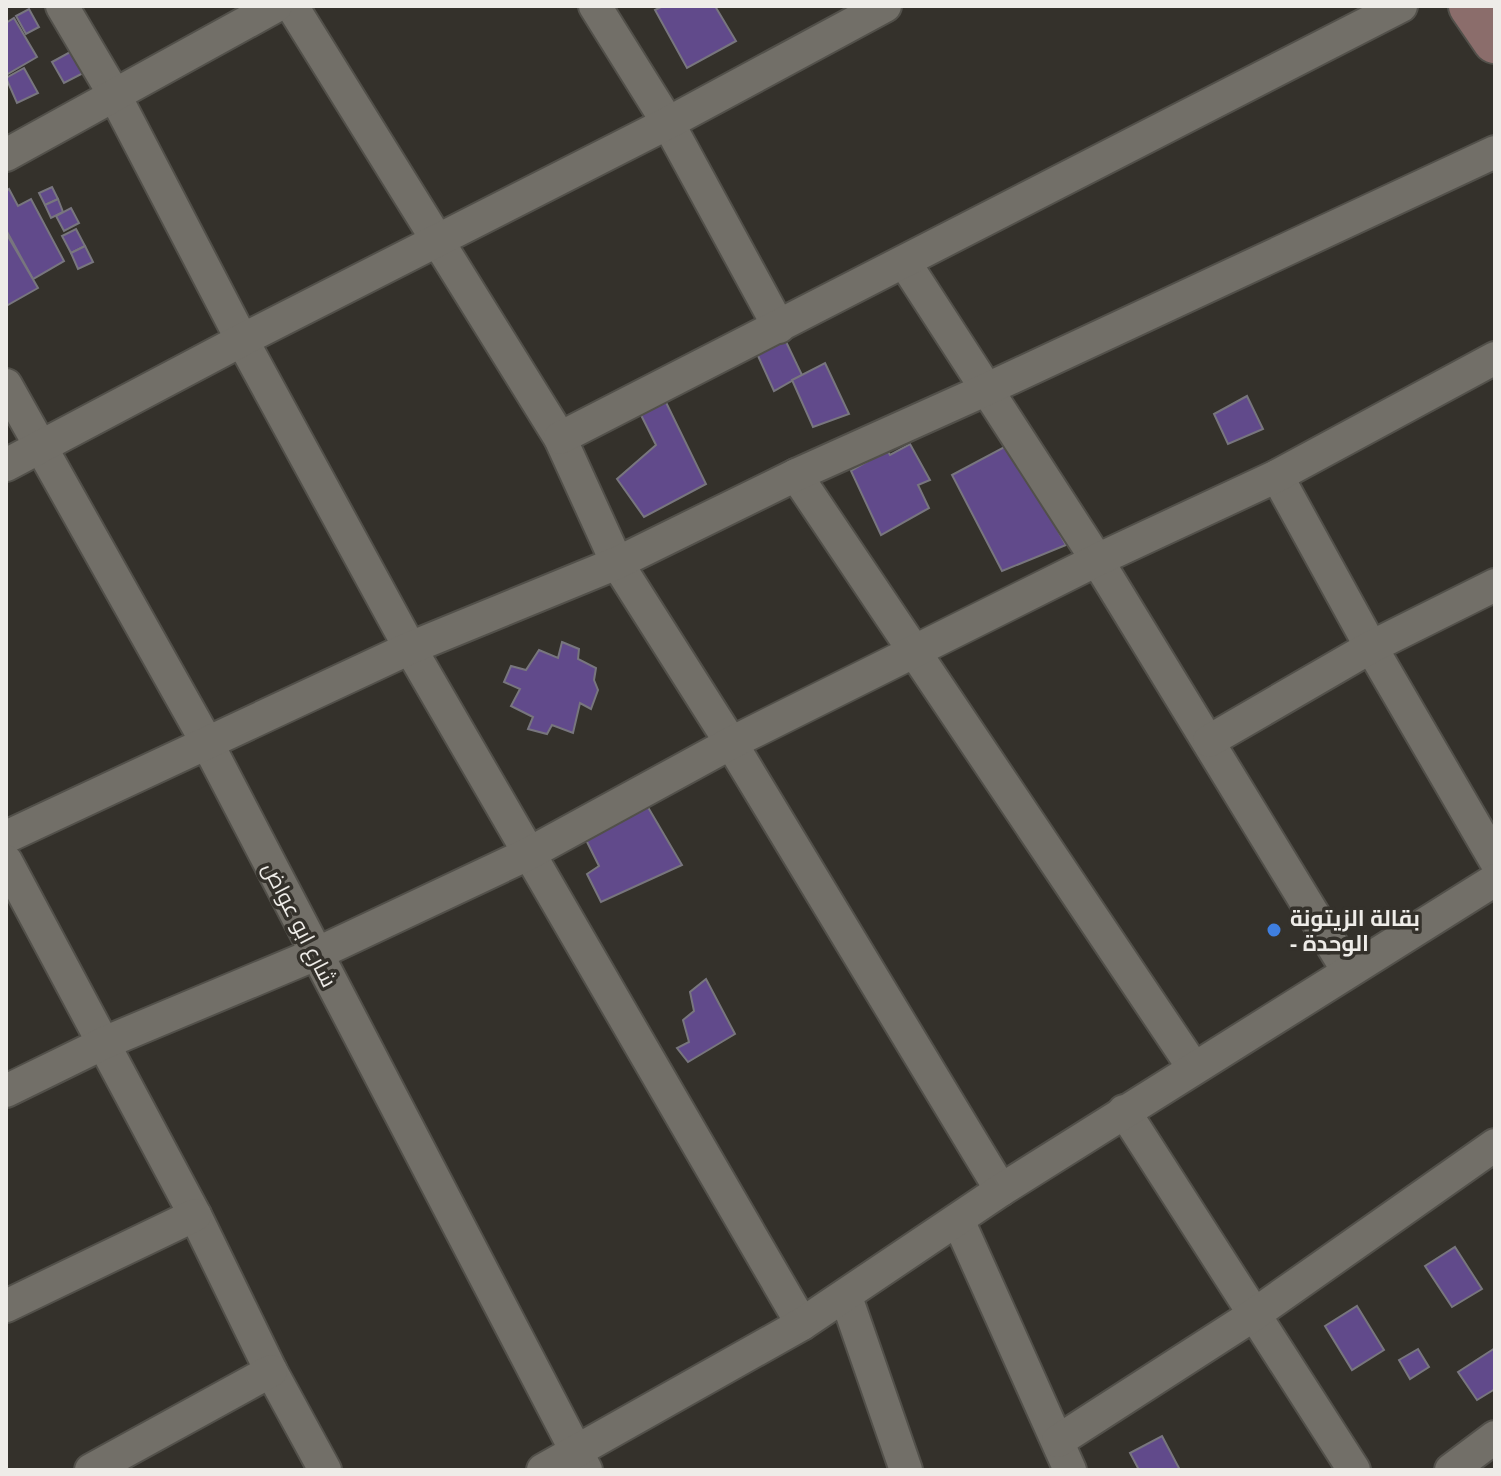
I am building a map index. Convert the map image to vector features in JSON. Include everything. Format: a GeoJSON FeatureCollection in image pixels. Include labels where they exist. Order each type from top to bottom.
{"type":"FeatureCollection","features":[{"type":"Feature","properties":{"kind":"street"},"geometry":{"type":"LineString","coordinates":[[62,6],[114,94],[242,340],[410,648],[802,1324]]}},
{"type":"Feature","properties":{"kind":"street"},"geometry":{"type":"LineString","coordinates":[[6,155],[276,6]]}},
{"type":"Feature","properties":{"kind":"street"},"geometry":{"type":"LineString","coordinates":[[292,6],[560,438],[617,563],[731,743],[1001,1190]]}},
{"type":"Feature","properties":{"kind":"street"},"geometry":{"type":"LineString","coordinates":[[595,6],[668,123],[779,327]]}},
{"type":"Feature","properties":{"kind":"street"},"geometry":{"type":"LineString","coordinates":[[560,438],[1401,6]]}},
{"type":"Feature","properties":{"kind":"street"},"geometry":{"type":"LineString","coordinates":[[1471,6],[1495,41]]}},
{"type":"Feature","properties":{"kind":"street"},"geometry":{"type":"LineString","coordinates":[[6,465],[242,340],[668,123],[878,8]]}},
{"type":"Feature","properties":{"kind":"street"},"geometry":{"type":"LineString","coordinates":[[6,837],[410,648],[617,563],[796,475],[1495,152]]}},
{"type":"Feature","properties":{"kind":"street"},"geometry":{"type":"LineString","coordinates":[[905,263],[1097,560],[1348,971]]}},
{"type":"Feature","properties":{"kind":"street"},"geometry":{"type":"LineString","coordinates":[[6,1091],[104,1043],[316,954],[528,854],[731,743],[1097,560],[1277,476],[1495,358]]}},
{"type":"Feature","properties":{"kind":"street","name":"شارع ابو عواض"},"geometry":{"type":"LineString","coordinates":[[6,385],[206,741],[581,1460]]}},
{"type":"Feature","properties":{"kind":"street"},"geometry":{"type":"LineString","coordinates":[[796,475],[1193,1067]]}},
{"type":"Feature","properties":{"kind":"street"},"geometry":{"type":"LineString","coordinates":[[1277,476],[1371,647],[1495,860]]}},
{"type":"Feature","properties":{"kind":"street"},"geometry":{"type":"LineString","coordinates":[[1209,741],[1371,647],[1495,585]]}},
{"type":"Feature","properties":{"kind":"street"},"geometry":{"type":"LineString","coordinates":[[6,861],[195,1215],[271,1371],[325,1470]]}},
{"type":"Feature","properties":{"kind":"street"},"geometry":{"type":"LineString","coordinates":[[543,1470],[581,1460],[846,1297],[1001,1190],[1495,880]]}},
{"type":"Feature","properties":{"kind":"street"},"geometry":{"type":"LineString","coordinates":[[1124,1111],[1354,1470]]}},
{"type":"Feature","properties":{"kind":"street"},"geometry":{"type":"LineString","coordinates":[[958,1220],[1064,1455],[1255,1314],[1495,1145]]}},
{"type":"Feature","properties":{"kind":"street"},"geometry":{"type":"LineString","coordinates":[[6,1306],[195,1215]]}},
{"type":"Feature","properties":{"kind":"street"},"geometry":{"type":"LineString","coordinates":[[846,1297],[906,1470]]}},
{"type":"Feature","properties":{"kind":"street"},"geometry":{"type":"LineString","coordinates":[[91,1470],[271,1371]]}},
{"type":"Feature","properties":{"kind":"street"},"geometry":{"type":"LineString","coordinates":[[1451,1470],[1495,1437]]}},
{"type":"Feature","properties":{"kind":"building"},"geometry":{"type":"Polygon","coordinates":[[[663,6],[715,6],[736,41],[687,68],[655,10],[663,6]]]}},
{"type":"Feature","properties":{"kind":"building"},"geometry":{"type":"Polygon","coordinates":[[[29,9],[39,27],[26,34],[16,16],[29,9]]]}},
{"type":"Feature","properties":{"kind":"building"},"geometry":{"type":"Polygon","coordinates":[[[14,18],[37,57],[6,75],[6,23],[14,18]]]}},
{"type":"Feature","properties":{"kind":"building"},"geometry":{"type":"Polygon","coordinates":[[[81,46],[93,68],[64,83],[52,62],[81,46]]]}},
{"type":"Feature","properties":{"kind":"building"},"geometry":{"type":"Polygon","coordinates":[[[24,68],[38,93],[17,103],[6,78],[24,68]]]}},
{"type":"Feature","properties":{"kind":"building"},"geometry":{"type":"Polygon","coordinates":[[[52,187],[58,199],[45,205],[39,193],[52,187]]]}},
{"type":"Feature","properties":{"kind":"building"},"geometry":{"type":"Polygon","coordinates":[[[9,189],[18,206],[31,199],[64,261],[33,279],[6,230],[6,191],[9,189]]]}},
{"type":"Feature","properties":{"kind":"building"},"geometry":{"type":"Polygon","coordinates":[[[58,199],[63,212],[51,218],[45,205],[58,199]]]}},
{"type":"Feature","properties":{"kind":"building"},"geometry":{"type":"Polygon","coordinates":[[[71,208],[79,223],[64,231],[56,216],[71,208]]]}},
{"type":"Feature","properties":{"kind":"building"},"geometry":{"type":"Polygon","coordinates":[[[76,229],[85,246],[71,253],[62,236],[76,229]]]}},
{"type":"Feature","properties":{"kind":"building"},"geometry":{"type":"Polygon","coordinates":[[[6,233],[38,288],[6,306],[6,233]]]}},
{"type":"Feature","properties":{"kind":"building"},"geometry":{"type":"Polygon","coordinates":[[[85,246],[93,262],[78,269],[71,253],[85,246]]]}},
{"type":"Feature","properties":{"kind":"building"},"geometry":{"type":"Polygon","coordinates":[[[779,327],[802,375],[774,391],[754,347],[779,327]]]}},
{"type":"Feature","properties":{"kind":"building"},"geometry":{"type":"Polygon","coordinates":[[[825,363],[849,414],[813,427],[792,380],[825,363]]]}},
{"type":"Feature","properties":{"kind":"building"},"geometry":{"type":"Polygon","coordinates":[[[659,388],[706,484],[644,517],[617,479],[656,445],[636,405],[659,388]]]}},
{"type":"Feature","properties":{"kind":"building"},"geometry":{"type":"Polygon","coordinates":[[[1247,396],[1263,429],[1228,444],[1214,414],[1247,396]]]}},
{"type":"Feature","properties":{"kind":"building"},"geometry":{"type":"Polygon","coordinates":[[[910,444],[930,480],[918,485],[929,508],[881,535],[851,471],[887,450],[890,455],[910,444]]]}},
{"type":"Feature","properties":{"kind":"building"},"geometry":{"type":"Polygon","coordinates":[[[1010,444],[1066,545],[1002,571],[952,475],[1010,444]]]}},
{"type":"Feature","properties":{"kind":"building"},"geometry":{"type":"Polygon","coordinates":[[[562,642],[579,649],[578,659],[596,668],[594,680],[598,690],[591,709],[580,703],[573,733],[552,725],[547,734],[528,729],[533,717],[511,706],[520,689],[504,682],[511,666],[526,670],[539,650],[558,658],[562,642]]]}},
{"type":"Feature","properties":{"kind":"building"},"geometry":{"type":"Polygon","coordinates":[[[642,797],[682,865],[601,902],[587,874],[599,866],[581,830],[642,797]]]}},
{"type":"Feature","properties":{"kind":"building"},"geometry":{"type":"Polygon","coordinates":[[[706,979],[735,1034],[688,1062],[677,1048],[689,1042],[683,1020],[694,1011],[690,992],[706,979]]]}},
{"type":"Feature","properties":{"kind":"building"},"geometry":{"type":"Polygon","coordinates":[[[1455,1247],[1482,1289],[1452,1307],[1425,1266],[1455,1247]]]}},
{"type":"Feature","properties":{"kind":"building"},"geometry":{"type":"Polygon","coordinates":[[[1357,1306],[1384,1350],[1352,1370],[1325,1326],[1357,1306]]]}},
{"type":"Feature","properties":{"kind":"building"},"geometry":{"type":"Polygon","coordinates":[[[1495,1348],[1495,1389],[1477,1400],[1458,1372],[1495,1348]]]}},
{"type":"Feature","properties":{"kind":"building"},"geometry":{"type":"Polygon","coordinates":[[[1418,1349],[1429,1367],[1410,1379],[1399,1360],[1418,1349]]]}},
{"type":"Feature","properties":{"kind":"building"},"geometry":{"type":"Polygon","coordinates":[[[1162,1436],[1180,1470],[1139,1470],[1130,1453],[1162,1436]]]}},
{"type":"Feature","properties":{"kind":"place","name":"بقالة الزيتونة - الوحدة"},"geometry":{"type":"Point","coordinates":[1274,930]}}]}
